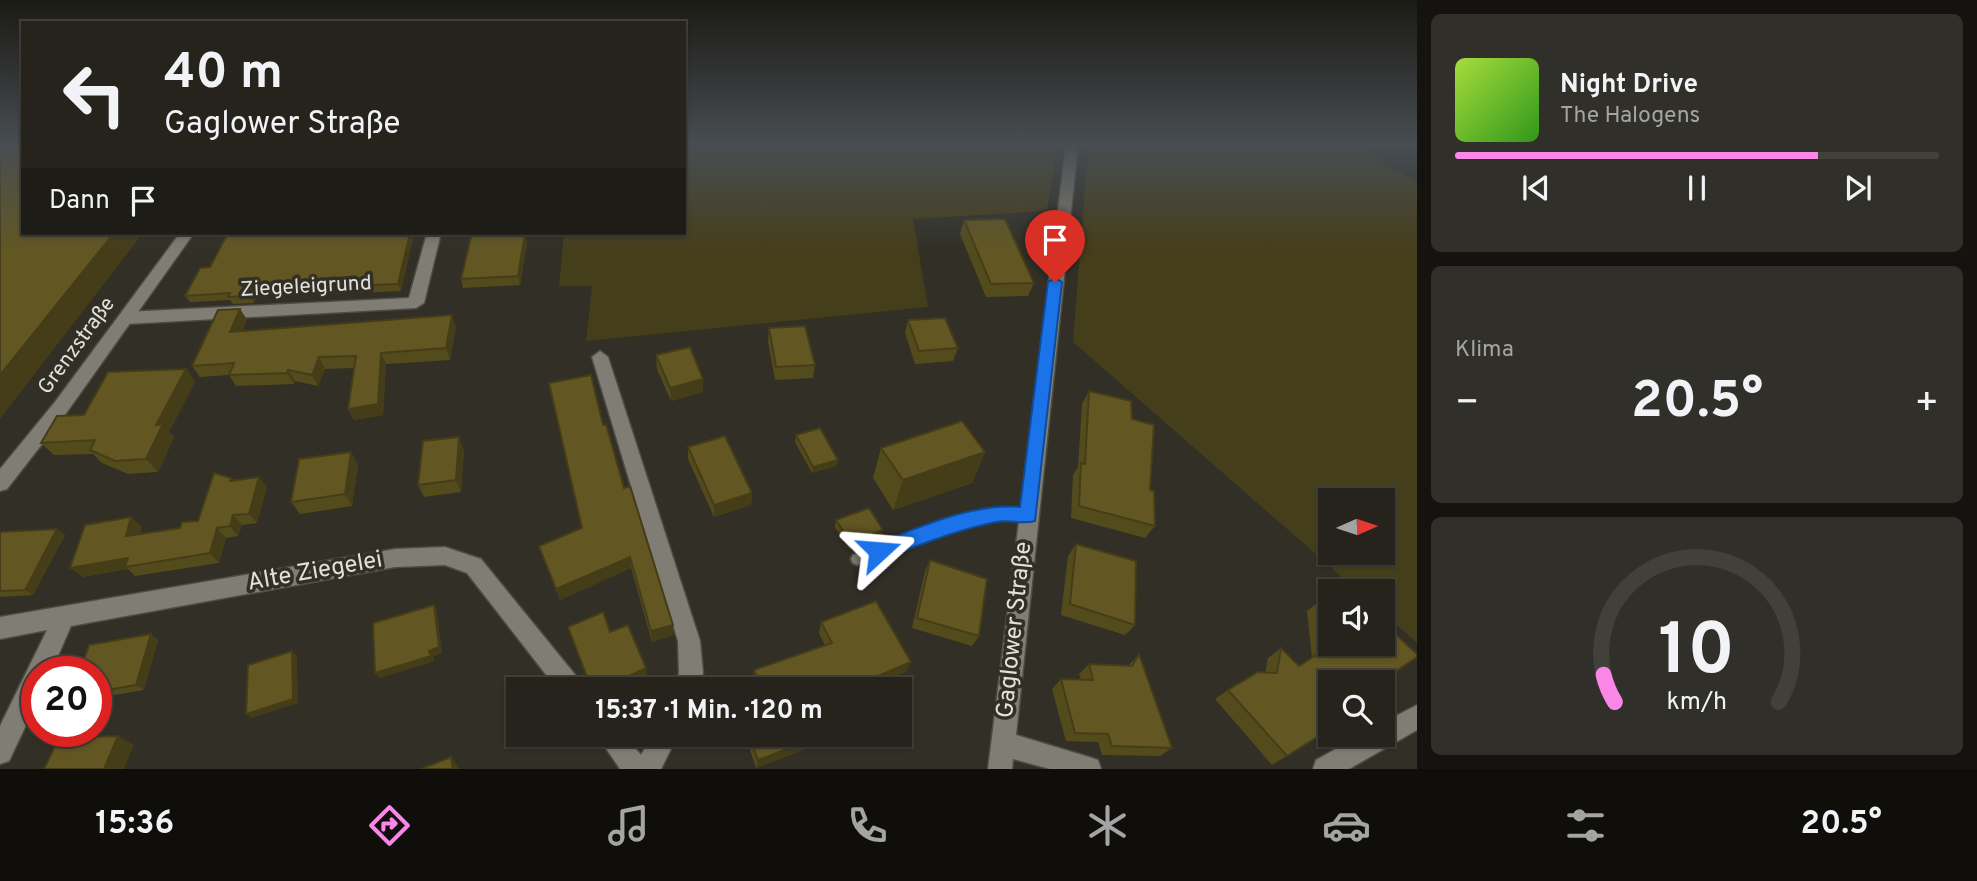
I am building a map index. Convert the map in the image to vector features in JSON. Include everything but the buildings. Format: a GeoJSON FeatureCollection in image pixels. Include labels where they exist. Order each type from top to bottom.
{"type":"FeatureCollection","features":[{"type":"Feature","properties":{"kind":"street","name":"Gaglower Straße"},"geometry":{"type":"LineString","coordinates":[[1068,181],[1001,757],[1031,751],[1089,769]]}},
{"type":"Feature","properties":{"kind":"street","name":"Grenzstraße"},"geometry":{"type":"LineString","coordinates":[[0,483],[61,407],[186,235]]}},
{"type":"Feature","properties":{"kind":"street","name":"Ziegeleigrund"},"geometry":{"type":"LineString","coordinates":[[126,318],[416,303],[433,235]]}},
{"type":"Feature","properties":{"kind":"street"},"geometry":{"type":"LineString","coordinates":[[600,357],[689,641],[690,677]]}},
{"type":"Feature","properties":{"kind":"street","name":"Alte Ziegelei"},"geometry":{"type":"LineString","coordinates":[[0,628],[395,558],[445,556],[474,566],[563,677]]}},
{"type":"Feature","properties":{"kind":"street"},"geometry":{"type":"LineString","coordinates":[[46,656],[64,617]]}},
{"type":"Feature","properties":{"kind":"street"},"geometry":{"type":"LineString","coordinates":[[0,752],[21,709]]}},
{"type":"Feature","properties":{"kind":"street"},"geometry":{"type":"LineString","coordinates":[[1325,769],[1417,717]]}},
{"type":"Feature","properties":{"kind":"street"},"geometry":{"type":"LineString","coordinates":[[619,747],[636,769]]}},
{"type":"Feature","properties":{"kind":"street"},"geometry":{"type":"LineString","coordinates":[[647,769],[659,747]]}},
{"type":"Feature","properties":{"kind":"lane","name":"Gaglower Straße"},"geometry":{"type":"LineString","coordinates":[[858,559],[967,521],[1000,513],[1028,515]]}},
{"type":"Feature","properties":{"kind":"shaded area"},"geometry":{"type":"Polygon","coordinates":[[[686,181],[1052,181],[1047,211],[913,219],[928,307],[586,341],[592,286],[559,286],[564,235],[686,235],[686,181]]]}},
{"type":"Feature","properties":{"kind":"shaded area"},"geometry":{"type":"Polygon","coordinates":[[[1086,181],[1417,182],[1417,643],[1395,624],[1395,579],[1344,579],[1328,565],[1395,565],[1395,488],[1318,488],[1318,556],[1073,342],[1086,181]]]}},
{"type":"Feature","properties":{"kind":"route"},"geometry":{"type":"LineString","coordinates":[[879,551],[967,521],[1000,513],[1028,515],[1055,282]]}}]}
